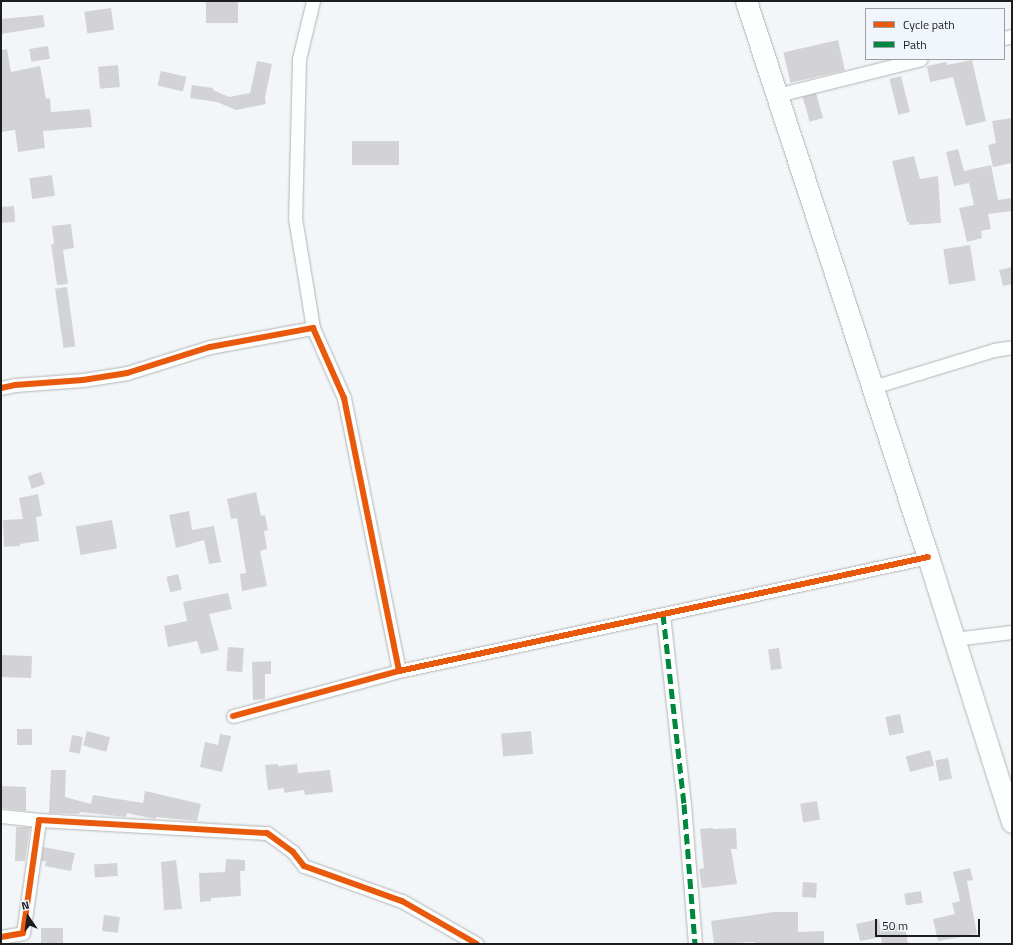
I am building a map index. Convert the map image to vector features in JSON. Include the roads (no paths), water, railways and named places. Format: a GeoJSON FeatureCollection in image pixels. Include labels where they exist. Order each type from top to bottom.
{"type":"FeatureCollection","features":[{"type":"Feature","properties":{"kind":"main road"},"geometry":{"type":"LineString","coordinates":[[746,1],[873,387],[1012,822]]}},
{"type":"Feature","properties":{"kind":"street"},"geometry":{"type":"LineString","coordinates":[[313,1],[299,59],[295,218],[313,328],[344,398],[399,671]]}},
{"type":"Feature","properties":{"kind":"street"},"geometry":{"type":"LineString","coordinates":[[777,95],[917,60]]}},
{"type":"Feature","properties":{"kind":"street"},"geometry":{"type":"LineString","coordinates":[[1,388],[15,385],[83,380],[127,373],[210,347],[313,328]]}},
{"type":"Feature","properties":{"kind":"street"},"geometry":{"type":"LineString","coordinates":[[873,387],[994,350],[1012,347]]}},
{"type":"Feature","properties":{"kind":"street"},"geometry":{"type":"LineString","coordinates":[[233,716],[399,671],[928,557]]}},
{"type":"Feature","properties":{"kind":"street"},"geometry":{"type":"LineString","coordinates":[[663,614],[684,804],[695,944]]}},
{"type":"Feature","properties":{"kind":"street"},"geometry":{"type":"LineString","coordinates":[[954,639],[1012,632]]}},
{"type":"Feature","properties":{"kind":"street"},"geometry":{"type":"LineString","coordinates":[[1,816],[39,820],[267,833],[293,852],[304,866],[402,901],[476,944]]}},
{"type":"Feature","properties":{"kind":"street"},"geometry":{"type":"LineString","coordinates":[[1,938],[23,933],[39,820]]}}]}
